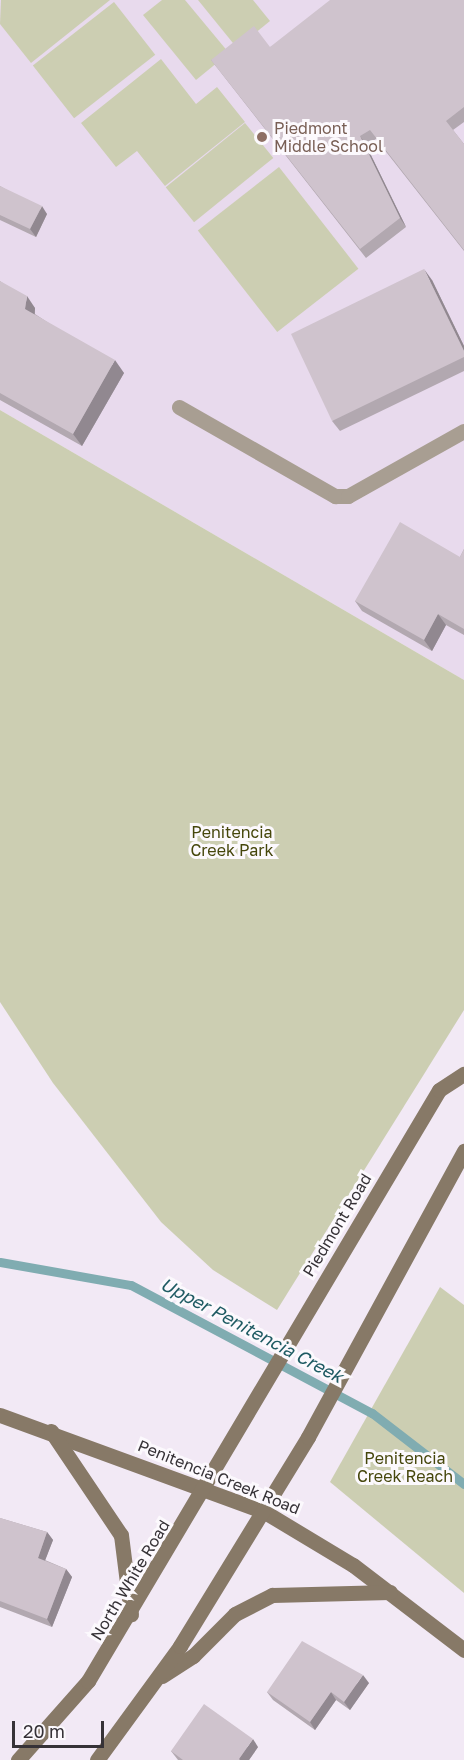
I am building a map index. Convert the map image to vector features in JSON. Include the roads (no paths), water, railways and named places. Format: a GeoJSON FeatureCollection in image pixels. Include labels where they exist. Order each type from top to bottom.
{"type":"FeatureCollection","features":[{"type":"Feature","properties":{"kind":"main road","name":"Piedmont Road"},"geometry":{"type":"LineString","coordinates":[[253,1404],[439,1090],[464,1074]]}},
{"type":"Feature","properties":{"kind":"main road"},"geometry":{"type":"LineString","coordinates":[[97,1760],[155,1681],[308,1437],[464,1151]]}},
{"type":"Feature","properties":{"kind":"main road","name":"North White Road"},"geometry":{"type":"LineString","coordinates":[[18,1760],[88,1681],[132,1614],[253,1404]]}},
{"type":"Feature","properties":{"kind":"main road","name":"Penitencia Creek Road"},"geometry":{"type":"LineString","coordinates":[[0,1415],[51,1431],[263,1511],[390,1592],[464,1650]]}},
{"type":"Feature","properties":{"kind":"main road"},"geometry":{"type":"LineString","coordinates":[[51,1431],[121,1535],[132,1614]]}},
{"type":"Feature","properties":{"kind":"main road"},"geometry":{"type":"LineString","coordinates":[[155,1681],[193,1656],[235,1614],[272,1595],[390,1592]]}},
{"type":"Feature","properties":{"kind":"lane"},"geometry":{"type":"LineString","coordinates":[[179,407],[335,496],[348,496],[464,431]]}},
{"type":"Feature","properties":{"kind":"waterway","name":"Upper Penitencia Creek"},"geometry":{"type":"LineString","coordinates":[[0,1262],[131,1285],[372,1413],[464,1484]]}},
{"type":"Feature","properties":{"kind":"place","name":"Piedmont Middle School"},"geometry":{"type":"Point","coordinates":[262,137]}},
{"type":"Feature","properties":{"kind":"park label","name":"Penitencia Creek Park"},"geometry":{"type":"Point","coordinates":[232,841]}},
{"type":"Feature","properties":{"kind":"park label","name":"Penitencia Creek Reach"},"geometry":{"type":"Point","coordinates":[405,1467]}}]}
